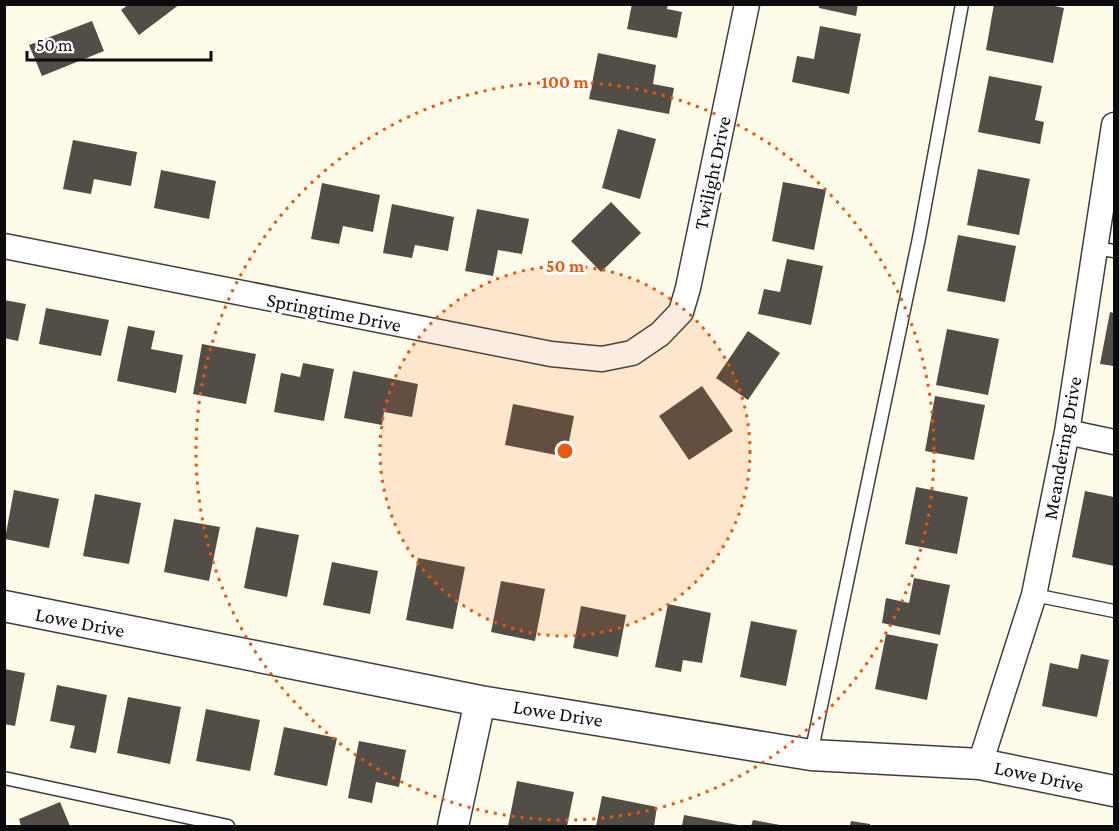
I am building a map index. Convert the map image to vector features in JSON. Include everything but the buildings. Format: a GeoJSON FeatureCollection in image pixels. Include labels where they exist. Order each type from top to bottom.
{"type":"FeatureCollection","features":[{"type":"Feature","properties":{"kind":"street","name":"Twilight Drive"},"geometry":{"type":"LineString","coordinates":[[660,334],[681,312],[688,288],[747,4]]}},
{"type":"Feature","properties":{"kind":"street","name":"Meandering Drive"},"geometry":{"type":"LineString","coordinates":[[980,764],[1034,595],[1105,250],[1114,125]]}},
{"type":"Feature","properties":{"kind":"street","name":"Springtime Drive"},"geometry":{"type":"LineString","coordinates":[[4,246],[551,354],[602,359],[632,353],[660,334]]}},
{"type":"Feature","properties":{"kind":"street"},"geometry":{"type":"LineString","coordinates":[[1067,432],[1114,442]]}},
{"type":"Feature","properties":{"kind":"street","name":"Lowe Drive"},"geometry":{"type":"LineString","coordinates":[[4,606],[480,701],[811,755],[980,764],[1114,791]]}},
{"type":"Feature","properties":{"kind":"street"},"geometry":{"type":"LineString","coordinates":[[453,826],[480,701]]}},
{"type":"Feature","properties":{"kind":"lane"},"geometry":{"type":"LineString","coordinates":[[811,755],[919,238],[962,4]]}},
{"type":"Feature","properties":{"kind":"lane"},"geometry":{"type":"LineString","coordinates":[[1034,595],[1114,610]]}},
{"type":"Feature","properties":{"kind":"lane"},"geometry":{"type":"LineString","coordinates":[[4,778],[228,826]]}}]}
